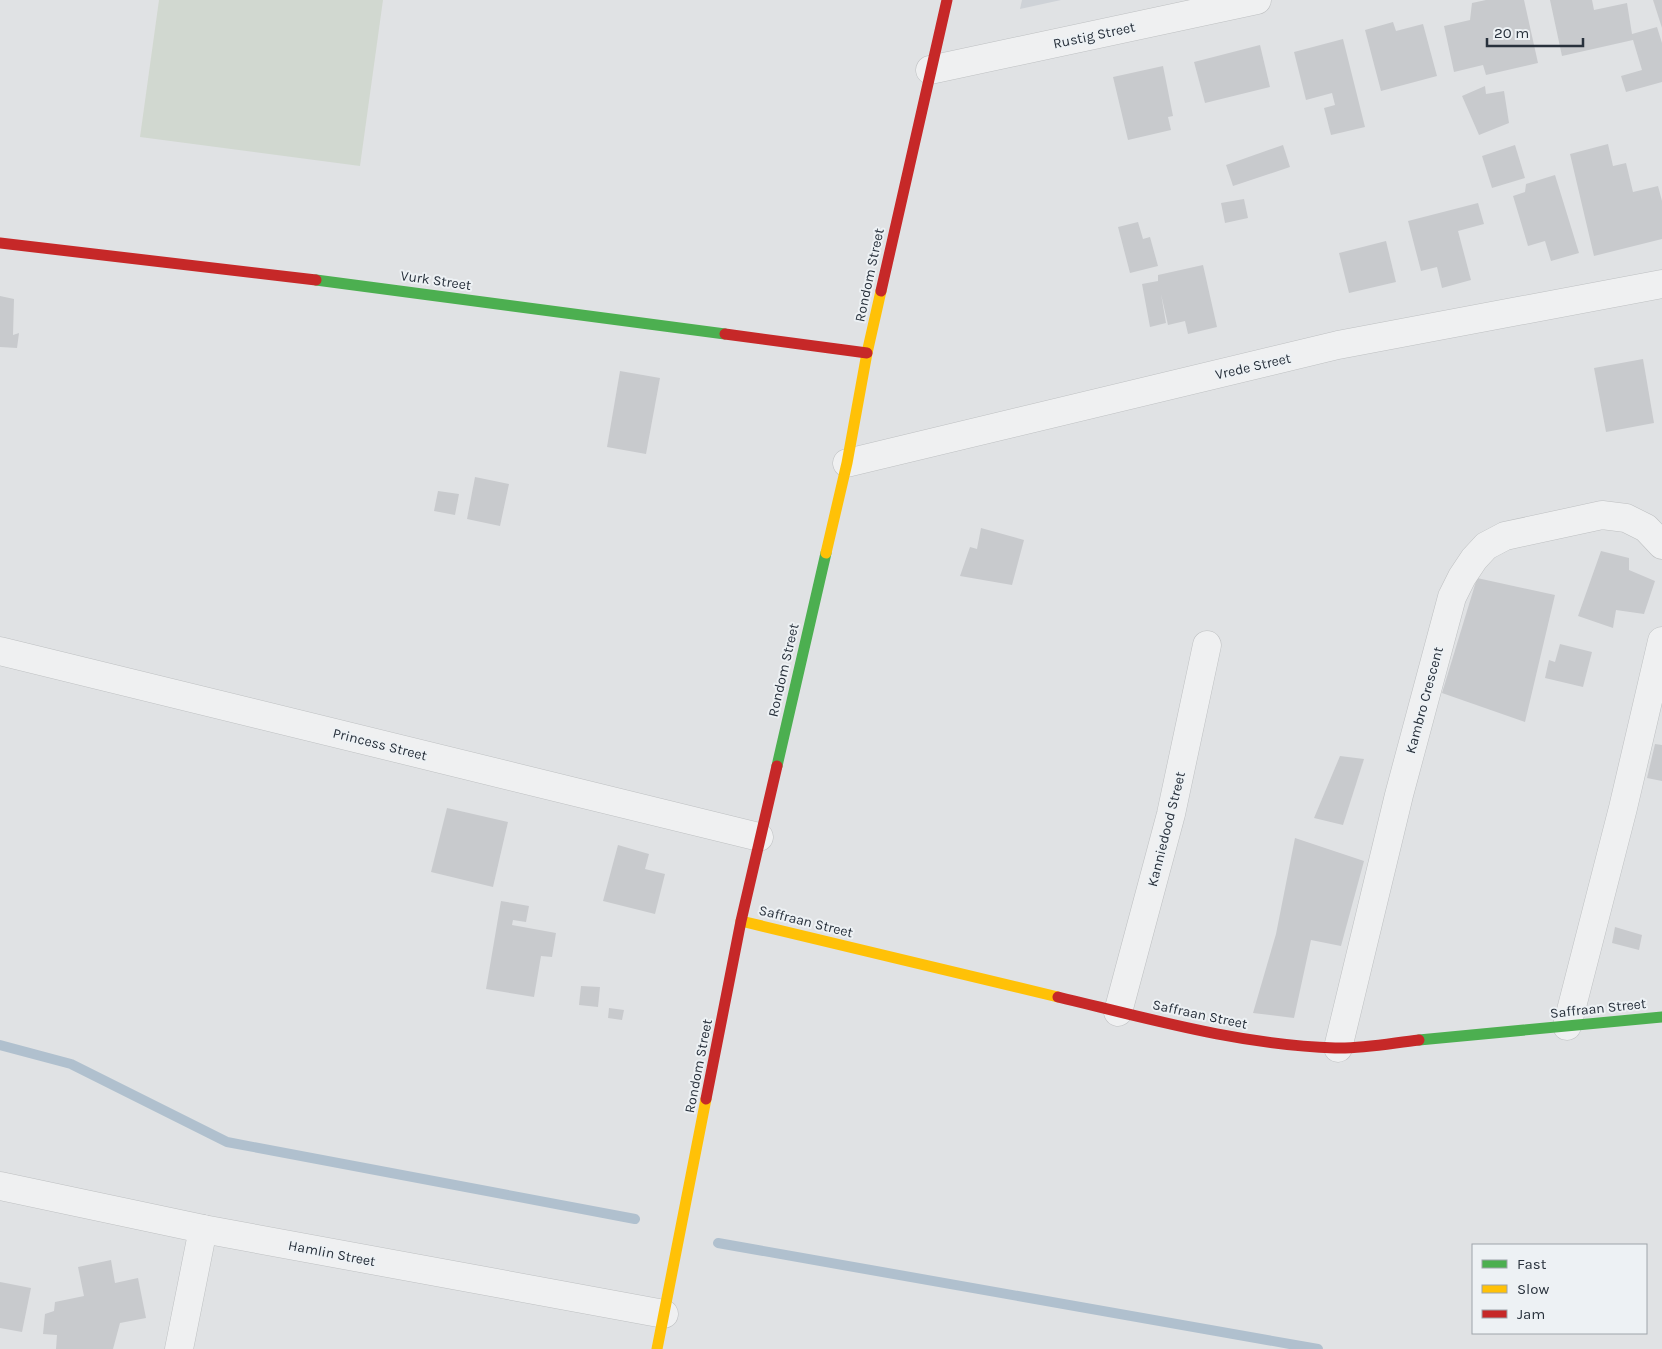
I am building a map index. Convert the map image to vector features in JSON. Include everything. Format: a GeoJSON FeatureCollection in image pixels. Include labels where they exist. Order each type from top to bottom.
{"type":"FeatureCollection","features":[{"type":"Feature","properties":{"kind":"street","name":"Rondom Street"},"geometry":{"type":"LineString","coordinates":[[658,1349],[742,921],[846,463],[867,353],[947,0]]}},
{"type":"Feature","properties":{"kind":"street","name":"Rustig Street"},"geometry":{"type":"LineString","coordinates":[[930,70],[1257,0]]}},
{"type":"Feature","properties":{"kind":"street","name":"Vurk Street"},"geometry":{"type":"LineString","coordinates":[[0,243],[336,282],[867,353]]}},
{"type":"Feature","properties":{"kind":"street","name":"Vrede Street"},"geometry":{"type":"LineString","coordinates":[[846,463],[1338,345],[1662,284]]}},
{"type":"Feature","properties":{"kind":"street","name":"Kambro Crescent"},"geometry":{"type":"LineString","coordinates":[[1338,1048],[1398,795],[1452,597],[1462,577],[1474,559],[1486,546],[1505,536],[1602,515],[1626,518],[1646,528],[1662,545]]}},
{"type":"Feature","properties":{"kind":"street"},"geometry":{"type":"LineString","coordinates":[[1568,1026],[1623,808],[1662,641]]}},
{"type":"Feature","properties":{"kind":"street","name":"Kanniedood Street"},"geometry":{"type":"LineString","coordinates":[[1118,1012],[1171,814],[1207,645]]}},
{"type":"Feature","properties":{"kind":"street","name":"Princess Street"},"geometry":{"type":"LineString","coordinates":[[0,651],[760,837]]}},
{"type":"Feature","properties":{"kind":"street","name":"Saffraan Street"},"geometry":{"type":"LineString","coordinates":[[742,921],[1118,1012],[1249,1040],[1300,1047],[1338,1048],[1662,1017]]}},
{"type":"Feature","properties":{"kind":"street","name":"Hamlin Street"},"geometry":{"type":"LineString","coordinates":[[0,1186],[203,1229],[664,1314]]}},
{"type":"Feature","properties":{"kind":"street"},"geometry":{"type":"LineString","coordinates":[[179,1349],[203,1229]]}},
{"type":"Feature","properties":{"kind":"shaded area"},"geometry":{"type":"Polygon","coordinates":[[[159,0],[383,0],[360,166],[140,137],[159,0]]]}},
{"type":"Feature","properties":{"kind":"shaded area"},"geometry":{"type":"Polygon","coordinates":[[[1022,0],[1061,0],[1020,9],[1022,0]]]}},
{"type":"Feature","properties":{"kind":"building"},"geometry":{"type":"Polygon","coordinates":[[[1486,0],[1524,0],[1538,63],[1486,75],[1483,65],[1454,72],[1444,26],[1470,20],[1472,3],[1486,0]]]}},
{"type":"Feature","properties":{"kind":"building"},"geometry":{"type":"Polygon","coordinates":[[[1550,0],[1592,0],[1594,10],[1627,3],[1632,34],[1657,27],[1662,43],[1662,82],[1626,92],[1621,76],[1642,70],[1633,40],[1562,56],[1550,0]]]}},
{"type":"Feature","properties":{"kind":"building"},"geometry":{"type":"Polygon","coordinates":[[[1653,0],[1662,0],[1662,28],[1653,0]]]}},
{"type":"Feature","properties":{"kind":"building"},"geometry":{"type":"Polygon","coordinates":[[[1393,22],[1396,31],[1423,24],[1437,76],[1381,91],[1365,30],[1393,22]]]}},
{"type":"Feature","properties":{"kind":"building"},"geometry":{"type":"Polygon","coordinates":[[[1343,39],[1365,127],[1331,135],[1324,108],[1335,105],[1332,93],[1306,100],[1294,52],[1343,39]]]}},
{"type":"Feature","properties":{"kind":"building"},"geometry":{"type":"Polygon","coordinates":[[[1260,45],[1270,87],[1205,103],[1194,62],[1260,45]]]}},
{"type":"Feature","properties":{"kind":"building"},"geometry":{"type":"Polygon","coordinates":[[[1163,66],[1173,116],[1168,117],[1171,130],[1128,140],[1113,77],[1163,66]]]}},
{"type":"Feature","properties":{"kind":"building"},"geometry":{"type":"Polygon","coordinates":[[[1485,86],[1486,94],[1504,91],[1509,123],[1479,135],[1462,96],[1485,86]]]}},
{"type":"Feature","properties":{"kind":"building"},"geometry":{"type":"Polygon","coordinates":[[[1608,144],[1613,166],[1626,163],[1633,192],[1658,186],[1662,201],[1662,239],[1594,256],[1570,154],[1608,144]]]}},
{"type":"Feature","properties":{"kind":"building"},"geometry":{"type":"Polygon","coordinates":[[[1283,145],[1290,167],[1233,186],[1226,165],[1283,145]]]}},
{"type":"Feature","properties":{"kind":"building"},"geometry":{"type":"Polygon","coordinates":[[[1515,145],[1525,178],[1492,188],[1482,156],[1515,145]]]}},
{"type":"Feature","properties":{"kind":"building"},"geometry":{"type":"Polygon","coordinates":[[[1555,175],[1579,253],[1551,261],[1545,241],[1528,246],[1513,196],[1525,192],[1526,184],[1555,175]]]}},
{"type":"Feature","properties":{"kind":"building"},"geometry":{"type":"Polygon","coordinates":[[[1244,199],[1248,218],[1225,223],[1221,203],[1244,199]]]}},
{"type":"Feature","properties":{"kind":"building"},"geometry":{"type":"Polygon","coordinates":[[[1478,203],[1484,224],[1458,231],[1471,280],[1442,288],[1437,267],[1421,271],[1408,221],[1478,203]]]}},
{"type":"Feature","properties":{"kind":"building"},"geometry":{"type":"Polygon","coordinates":[[[1138,222],[1143,239],[1150,237],[1158,266],[1130,273],[1118,227],[1138,222]]]}},
{"type":"Feature","properties":{"kind":"building"},"geometry":{"type":"Polygon","coordinates":[[[1386,241],[1396,282],[1349,293],[1339,253],[1386,241]]]}},
{"type":"Feature","properties":{"kind":"building"},"geometry":{"type":"Polygon","coordinates":[[[1203,265],[1217,327],[1188,334],[1185,321],[1168,325],[1161,294],[1166,323],[1150,327],[1142,284],[1158,281],[1158,275],[1203,265]]]}},
{"type":"Feature","properties":{"kind":"building"},"geometry":{"type":"Polygon","coordinates":[[[0,296],[14,299],[13,335],[19,333],[17,348],[0,347],[0,296]]]}},
{"type":"Feature","properties":{"kind":"building"},"geometry":{"type":"Polygon","coordinates":[[[1643,359],[1654,423],[1606,432],[1594,368],[1643,359]]]}},
{"type":"Feature","properties":{"kind":"building"},"geometry":{"type":"Polygon","coordinates":[[[620,371],[660,378],[646,454],[607,447],[620,371]]]}},
{"type":"Feature","properties":{"kind":"building"},"geometry":{"type":"Polygon","coordinates":[[[475,477],[509,484],[500,526],[467,519],[475,477]]]}},
{"type":"Feature","properties":{"kind":"building"},"geometry":{"type":"Polygon","coordinates":[[[438,491],[459,494],[455,515],[434,511],[438,491]]]}},
{"type":"Feature","properties":{"kind":"building"},"geometry":{"type":"Polygon","coordinates":[[[981,528],[1024,540],[1012,585],[960,576],[970,547],[977,549],[981,528]]]}},
{"type":"Feature","properties":{"kind":"building"},"geometry":{"type":"Polygon","coordinates":[[[1601,551],[1629,558],[1629,570],[1655,581],[1644,614],[1616,610],[1613,628],[1578,616],[1601,551]]]}},
{"type":"Feature","properties":{"kind":"building"},"geometry":{"type":"Polygon","coordinates":[[[1477,578],[1555,595],[1525,722],[1442,693],[1477,578]]]}},
{"type":"Feature","properties":{"kind":"building"},"geometry":{"type":"Polygon","coordinates":[[[1560,644],[1592,652],[1583,687],[1545,678],[1549,660],[1555,662],[1560,644]]]}},
{"type":"Feature","properties":{"kind":"building"},"geometry":{"type":"Polygon","coordinates":[[[1655,744],[1662,745],[1662,781],[1647,778],[1655,744]]]}},
{"type":"Feature","properties":{"kind":"building"},"geometry":{"type":"Polygon","coordinates":[[[1340,756],[1364,759],[1343,825],[1314,818],[1340,756]]]}},
{"type":"Feature","properties":{"kind":"building"},"geometry":{"type":"Polygon","coordinates":[[[447,808],[508,822],[493,887],[431,872],[447,808]]]}},
{"type":"Feature","properties":{"kind":"building"},"geometry":{"type":"Polygon","coordinates":[[[1295,838],[1364,861],[1341,946],[1311,940],[1294,1018],[1253,1013],[1276,934],[1295,838]]]}},
{"type":"Feature","properties":{"kind":"building"},"geometry":{"type":"Polygon","coordinates":[[[618,845],[649,854],[645,869],[665,874],[655,914],[603,901],[618,845]]]}},
{"type":"Feature","properties":{"kind":"building"},"geometry":{"type":"Polygon","coordinates":[[[501,901],[529,906],[526,922],[513,920],[512,925],[556,933],[552,957],[541,956],[534,997],[486,989],[501,901]]]}},
{"type":"Feature","properties":{"kind":"building"},"geometry":{"type":"Polygon","coordinates":[[[1615,927],[1642,935],[1639,950],[1612,943],[1615,927]]]}},
{"type":"Feature","properties":{"kind":"building"},"geometry":{"type":"Polygon","coordinates":[[[581,986],[600,987],[598,1007],[579,1005],[581,986]]]}},
{"type":"Feature","properties":{"kind":"building"},"geometry":{"type":"Polygon","coordinates":[[[609,1008],[624,1010],[622,1020],[608,1018],[609,1008]]]}},
{"type":"Feature","properties":{"kind":"building"},"geometry":{"type":"Polygon","coordinates":[[[111,1260],[115,1283],[138,1278],[146,1318],[120,1323],[113,1349],[56,1349],[57,1335],[43,1334],[45,1314],[54,1311],[55,1302],[84,1296],[78,1267],[111,1260]]]}},
{"type":"Feature","properties":{"kind":"building"},"geometry":{"type":"Polygon","coordinates":[[[0,1282],[31,1288],[22,1332],[0,1328],[0,1282]]]}},
{"type":"Feature","properties":{"kind":"waterway"},"geometry":{"type":"LineString","coordinates":[[0,1045],[71,1064],[227,1142],[635,1219]]}},
{"type":"Feature","properties":{"kind":"waterway"},"geometry":{"type":"LineString","coordinates":[[718,1243],[1318,1349]]}},
{"type":"Feature","properties":{"kind":"traffic: fast"},"geometry":{"type":"LineString","coordinates":[[316,280],[725,334]]}},
{"type":"Feature","properties":{"kind":"traffic: fast"},"geometry":{"type":"LineString","coordinates":[[777,766],[826,553]]}},
{"type":"Feature","properties":{"kind":"traffic: fast"},"geometry":{"type":"LineString","coordinates":[[1419,1040],[1662,1017]]}},
{"type":"Feature","properties":{"kind":"traffic: slow"},"geometry":{"type":"LineString","coordinates":[[826,553],[847,463],[867,353],[881,291]]}},
{"type":"Feature","properties":{"kind":"traffic: slow"},"geometry":{"type":"LineString","coordinates":[[741,921],[1058,997]]}},
{"type":"Feature","properties":{"kind":"traffic: slow"},"geometry":{"type":"LineString","coordinates":[[657,1349],[706,1099]]}},
{"type":"Feature","properties":{"kind":"traffic: jam"},"geometry":{"type":"LineString","coordinates":[[881,291],[947,0]]}},
{"type":"Feature","properties":{"kind":"traffic: jam"},"geometry":{"type":"LineString","coordinates":[[0,243],[316,280]]}},
{"type":"Feature","properties":{"kind":"traffic: jam"},"geometry":{"type":"LineString","coordinates":[[725,334],[867,353]]}},
{"type":"Feature","properties":{"kind":"traffic: jam"},"geometry":{"type":"LineString","coordinates":[[706,1099],[741,921],[777,766]]}},
{"type":"Feature","properties":{"kind":"traffic: jam"},"geometry":{"type":"LineString","coordinates":[[1058,997],[1196,1030],[1265,1042],[1346,1048],[1419,1040]]}}]}
